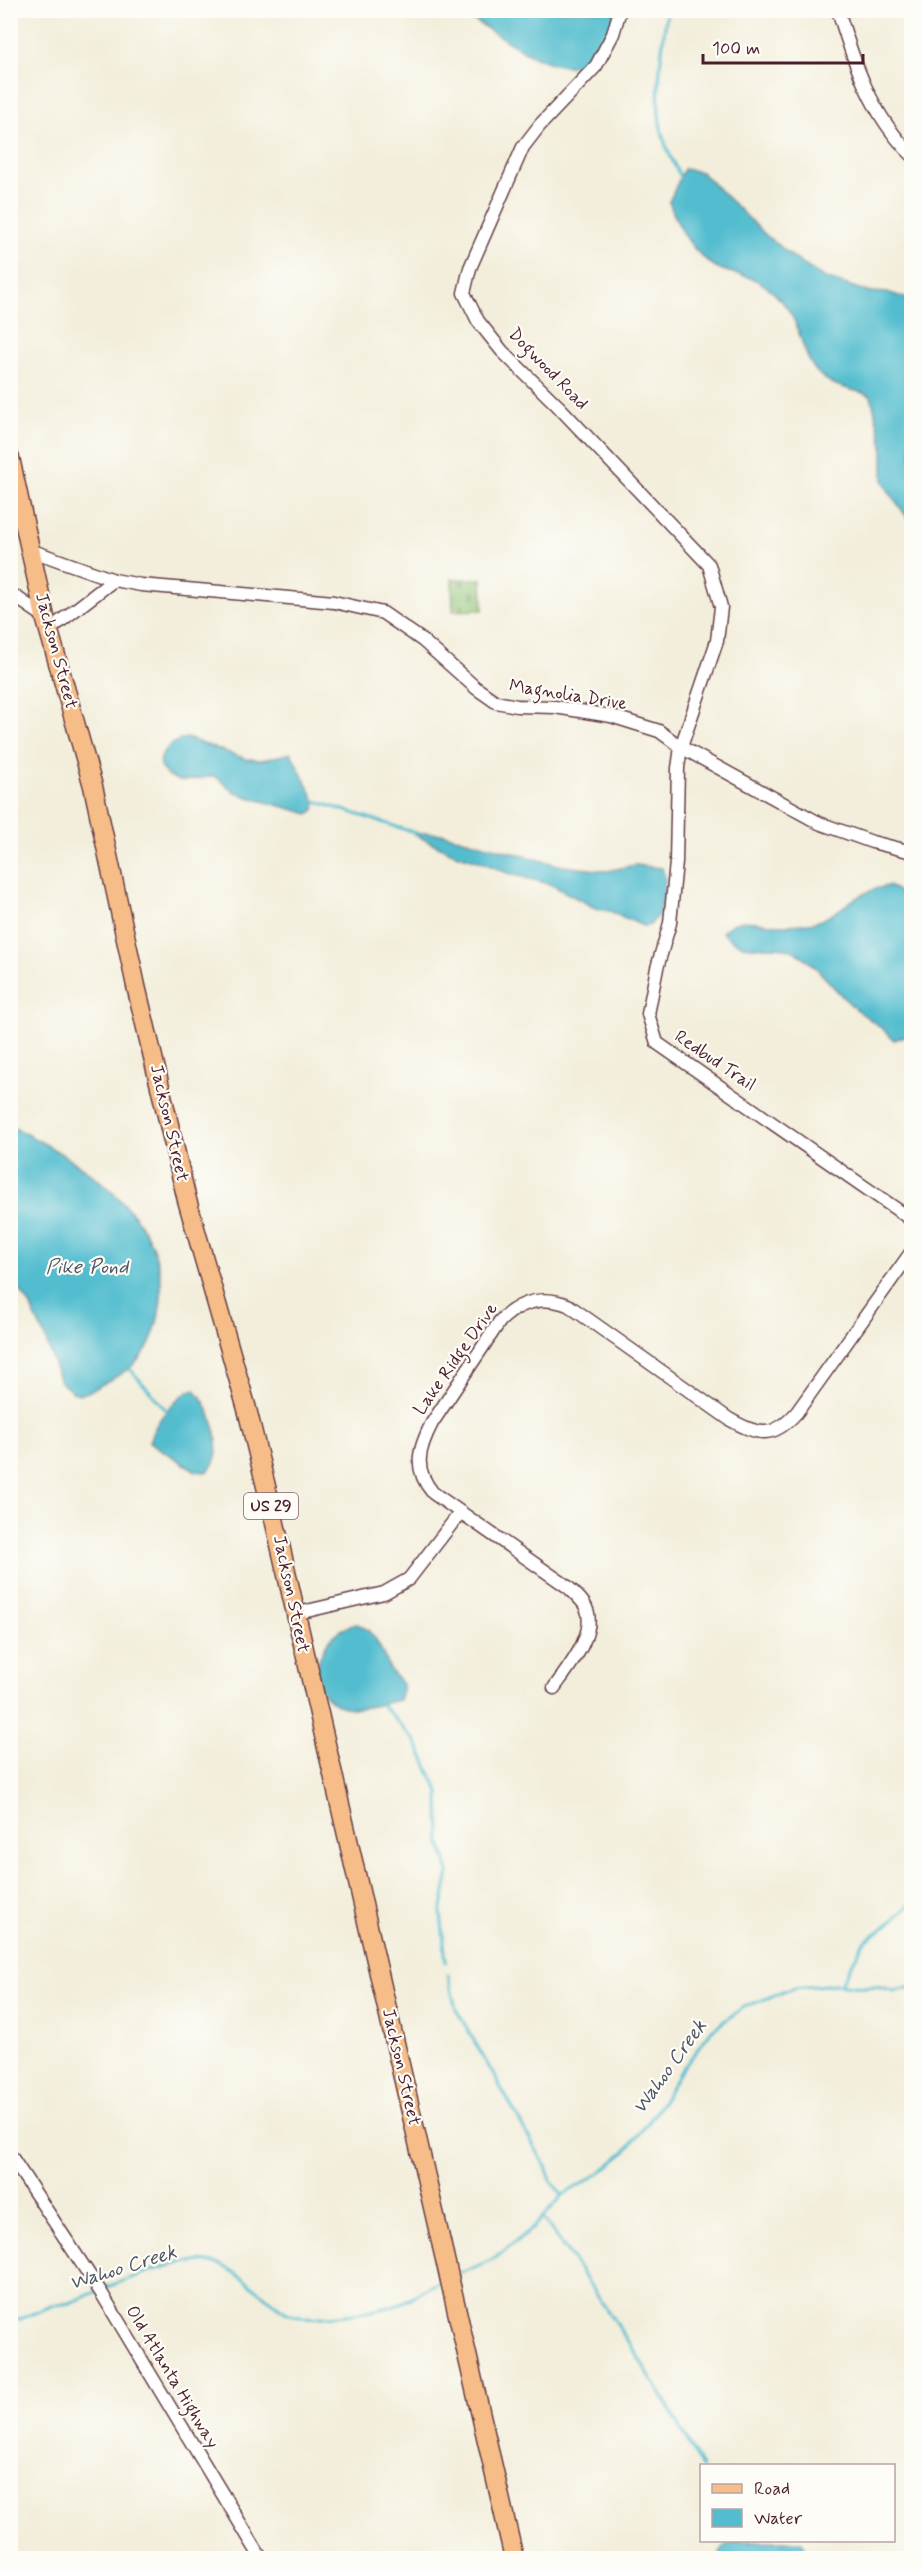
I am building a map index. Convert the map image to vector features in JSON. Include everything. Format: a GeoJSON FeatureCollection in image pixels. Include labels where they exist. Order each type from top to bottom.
{"type":"FeatureCollection","features":[{"type":"Feature","properties":{"kind":"main road","name":"Jackson Street"},"geometry":{"type":"LineString","coordinates":[[10,458],[47,624],[93,786],[136,986],[187,1200],[247,1409],[514,2559]]}},
{"type":"Feature","properties":{"kind":"street","name":"Dogwood Road"},"geometry":{"type":"LineString","coordinates":[[620,10],[613,34],[596,66],[540,125],[523,147],[470,267],[464,293],[478,321],[502,351],[566,413],[709,565],[721,607],[717,641],[681,747]]}},
{"type":"Feature","properties":{"kind":"street"},"geometry":{"type":"LineString","coordinates":[[838,10],[848,46],[867,93],[889,129],[912,155]]}},
{"type":"Feature","properties":{"kind":"street","name":"Magnolia Drive"},"geometry":{"type":"LineString","coordinates":[[30,550],[114,580],[141,585],[234,592],[363,607],[383,613],[402,625],[495,702],[518,706],[555,707],[611,716],[659,731],[681,747],[819,824],[872,842],[912,852]]}},
{"type":"Feature","properties":{"kind":"street"},"geometry":{"type":"LineString","coordinates":[[10,593],[47,624],[114,580]]}},
{"type":"Feature","properties":{"kind":"street","name":"Redbud Trail"},"geometry":{"type":"LineString","coordinates":[[681,747],[678,768],[676,862],[670,923],[657,968],[648,1014],[657,1043],[912,1220]]}},
{"type":"Feature","properties":{"kind":"street","name":"Lake Ridge Drive"},"geometry":{"type":"LineString","coordinates":[[554,1688],[581,1648],[590,1622],[586,1605],[568,1587],[433,1493],[423,1480],[419,1468],[421,1452],[432,1423],[500,1320],[511,1310],[540,1300],[555,1300],[568,1305],[729,1419],[741,1426],[764,1433],[777,1431],[797,1412],[912,1251]]}},
{"type":"Feature","properties":{"kind":"street"},"geometry":{"type":"LineString","coordinates":[[294,1614],[384,1593],[410,1579],[460,1513]]}},
{"type":"Feature","properties":{"kind":"street","name":"Old Atlanta Highway"},"geometry":{"type":"LineString","coordinates":[[10,2155],[62,2230],[102,2294],[261,2559]]}},
{"type":"Feature","properties":{"kind":"green space"},"geometry":{"type":"Polygon","coordinates":[[[452,579],[482,579],[483,610],[453,611],[452,579]]]}},
{"type":"Feature","properties":{"kind":"water"},"geometry":{"type":"Polygon","coordinates":[[[474,11],[615,11],[608,34],[592,58],[577,65],[559,65],[540,59],[521,49],[470,18],[474,11]]]}},
{"type":"Feature","properties":{"kind":"water"},"geometry":{"type":"Polygon","coordinates":[[[684,169],[701,172],[768,237],[802,264],[825,278],[869,292],[890,293],[911,300],[911,523],[883,480],[883,446],[871,396],[837,385],[822,377],[810,362],[791,314],[777,296],[755,280],[716,267],[707,261],[687,239],[669,202],[684,169]]]}},
{"type":"Feature","properties":{"kind":"water"},"geometry":{"type":"Polygon","coordinates":[[[187,738],[246,759],[262,760],[291,753],[315,801],[315,809],[309,814],[248,797],[233,791],[215,776],[182,781],[168,776],[161,764],[165,751],[171,745],[187,738]]]}},
{"type":"Feature","properties":{"kind":"water"},"geometry":{"type":"Polygon","coordinates":[[[444,834],[562,866],[607,871],[635,865],[662,868],[665,877],[664,895],[659,914],[650,925],[643,926],[610,911],[597,909],[550,884],[510,874],[455,854],[415,835],[444,834]]]}},
{"type":"Feature","properties":{"kind":"water"},"geometry":{"type":"Polygon","coordinates":[[[888,886],[898,891],[912,907],[911,1034],[894,1040],[853,1007],[818,970],[799,954],[779,947],[741,945],[722,932],[733,924],[744,921],[784,925],[805,924],[820,920],[865,893],[888,886]]]}},
{"type":"Feature","properties":{"kind":"water","name":"Pike Pond"},"geometry":{"type":"Polygon","coordinates":[[[10,1126],[64,1156],[91,1174],[116,1195],[136,1219],[152,1246],[160,1275],[160,1307],[152,1339],[138,1361],[88,1392],[80,1394],[73,1392],[60,1382],[45,1337],[29,1303],[11,1277],[10,1126]]]}},
{"type":"Feature","properties":{"kind":"water"},"geometry":{"type":"Polygon","coordinates":[[[195,1390],[207,1408],[216,1431],[216,1455],[213,1465],[206,1472],[196,1471],[149,1442],[159,1420],[169,1408],[188,1391],[195,1390]]]}},
{"type":"Feature","properties":{"kind":"water"},"geometry":{"type":"Polygon","coordinates":[[[357,1624],[375,1638],[391,1671],[403,1686],[399,1700],[352,1708],[331,1701],[322,1691],[318,1679],[318,1665],[322,1652],[330,1639],[342,1630],[357,1624]]]}},
{"type":"Feature","properties":{"kind":"water"},"geometry":{"type":"Polygon","coordinates":[[[733,2542],[802,2542],[813,2558],[718,2558],[723,2548],[733,2542]]]}},
{"type":"Feature","properties":{"kind":"waterway"},"geometry":{"type":"LineString","coordinates":[[667,10],[660,69],[659,115],[664,141],[680,176]]}},
{"type":"Feature","properties":{"kind":"waterway"},"geometry":{"type":"LineString","coordinates":[[315,801],[419,834]]}},
{"type":"Feature","properties":{"kind":"waterway"},"geometry":{"type":"LineString","coordinates":[[130,1369],[167,1411]]}},
{"type":"Feature","properties":{"kind":"waterway"},"geometry":{"type":"LineString","coordinates":[[380,1703],[416,1742],[439,1792],[440,1841],[449,1872],[441,1913],[446,1962]]}},
{"type":"Feature","properties":{"kind":"waterway","name":"Wahoo Creek"},"geometry":{"type":"LineString","coordinates":[[841,1984],[864,1942],[912,1903]]}},
{"type":"Feature","properties":{"kind":"waterway"},"geometry":{"type":"LineString","coordinates":[[448,1975],[456,2009],[546,2167],[552,2183],[563,2195]]}},
{"type":"Feature","properties":{"kind":"waterway","name":"Wahoo Creek"},"geometry":{"type":"LineString","coordinates":[[459,2274],[495,2258],[532,2229],[563,2195],[598,2174],[624,2153],[655,2114],[678,2075],[712,2030],[744,2007],[794,1988],[836,1984],[876,1986],[895,1991],[912,1987]]}},
{"type":"Feature","properties":{"kind":"waterway"},"geometry":{"type":"LineString","coordinates":[[543,2218],[627,2340],[666,2402],[700,2464]]}},
{"type":"Feature","properties":{"kind":"waterway","name":"Wahoo Creek"},"geometry":{"type":"LineString","coordinates":[[102,2289],[147,2272],[180,2263],[212,2263],[234,2272],[284,2311],[295,2316],[312,2317],[354,2314],[395,2305],[441,2281]]}},
{"type":"Feature","properties":{"kind":"waterway","name":"Wahoo Creek"},"geometry":{"type":"LineString","coordinates":[[10,2323],[54,2305],[70,2303],[96,2292]]}}]}
